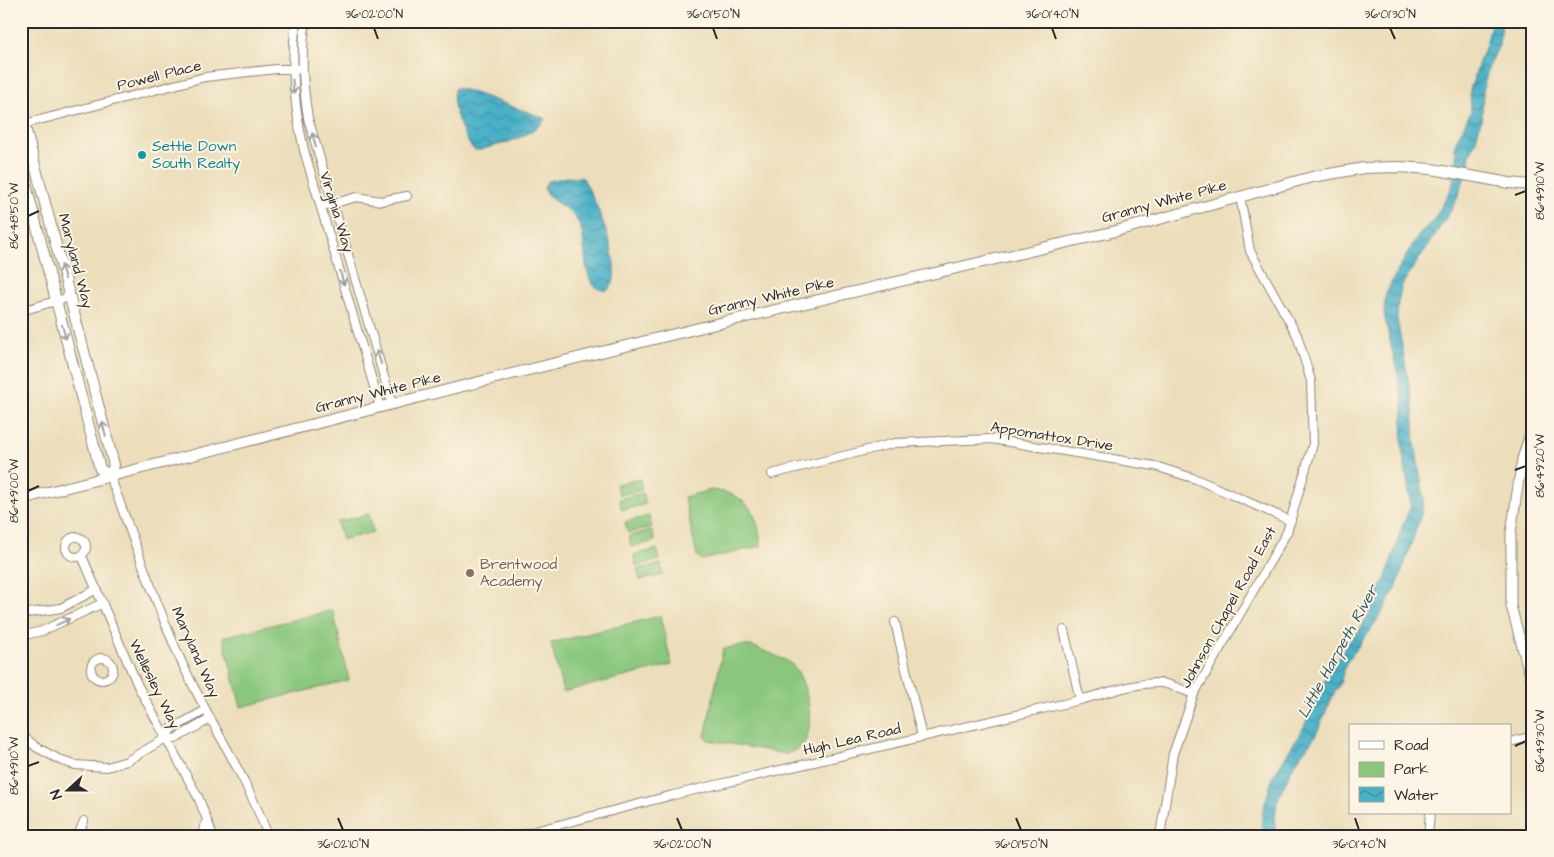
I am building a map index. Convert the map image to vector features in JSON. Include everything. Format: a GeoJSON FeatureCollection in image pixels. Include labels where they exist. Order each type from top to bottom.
{"type":"FeatureCollection","features":[{"type":"Feature","properties":{"kind":"main road","name":"Maryland Way"},"geometry":{"type":"LineString","coordinates":[[21,112],[114,465],[110,476],[100,469],[21,166]]}},
{"type":"Feature","properties":{"kind":"main road","name":"Granny White Pike"},"geometry":{"type":"LineString","coordinates":[[21,499],[703,327],[1116,231],[1240,196],[1338,172],[1364,168],[1432,169],[1533,185]]}},
{"type":"Feature","properties":{"kind":"street","name":"Virginia Way"},"geometry":{"type":"LineString","coordinates":[[296,21],[292,69],[297,118],[304,150],[380,407]]}},
{"type":"Feature","properties":{"kind":"street","name":"Virginia Way"},"geometry":{"type":"LineString","coordinates":[[306,21],[303,69],[308,118],[392,404]]}},
{"type":"Feature","properties":{"kind":"street","name":"Powell Place"},"geometry":{"type":"LineString","coordinates":[[23,125],[205,77],[276,69],[303,69]]}},
{"type":"Feature","properties":{"kind":"street"},"geometry":{"type":"LineString","coordinates":[[321,208],[357,197],[381,201],[406,196]]}},
{"type":"Feature","properties":{"kind":"street","name":"Johnson Chapel Road East"},"geometry":{"type":"LineString","coordinates":[[1160,836],[1173,754],[1194,694],[1287,532],[1314,444],[1312,381],[1297,335],[1250,251],[1240,196]]}},
{"type":"Feature","properties":{"kind":"street"},"geometry":{"type":"LineString","coordinates":[[21,311],[70,297]]}},
{"type":"Feature","properties":{"kind":"street"},"geometry":{"type":"LineString","coordinates":[[1533,424],[1522,459],[1511,533],[1511,606],[1533,687]]}},
{"type":"Feature","properties":{"kind":"street","name":"Appomattox Drive"},"geometry":{"type":"LineString","coordinates":[[772,474],[895,444],[991,439],[1155,466],[1196,480],[1291,520]]}},
{"type":"Feature","properties":{"kind":"street","name":"Maryland Way"},"geometry":{"type":"LineString","coordinates":[[110,476],[178,655],[257,806],[268,836]]}},
{"type":"Feature","properties":{"kind":"street","name":"Wellesley Way"},"geometry":{"type":"LineString","coordinates":[[82,556],[138,686],[199,800],[213,836]]}},
{"type":"Feature","properties":{"kind":"street"},"geometry":{"type":"LineString","coordinates":[[21,614],[61,608],[97,589]]}},
{"type":"Feature","properties":{"kind":"street"},"geometry":{"type":"LineString","coordinates":[[21,636],[42,631],[103,603]]}},
{"type":"Feature","properties":{"kind":"street"},"geometry":{"type":"LineString","coordinates":[[895,622],[922,737]]}},
{"type":"Feature","properties":{"kind":"street"},"geometry":{"type":"LineString","coordinates":[[1064,630],[1080,700]]}},
{"type":"Feature","properties":{"kind":"street"},"geometry":{"type":"LineString","coordinates":[[112,665],[126,659]]}},
{"type":"Feature","properties":{"kind":"street","name":"High Lea Road"},"geometry":{"type":"LineString","coordinates":[[516,836],[673,794],[1114,691],[1162,683],[1194,694]]}},
{"type":"Feature","properties":{"kind":"street"},"geometry":{"type":"LineString","coordinates":[[21,734],[36,746],[62,761],[88,767],[107,767],[127,760],[166,738],[171,729],[206,710]]}},
{"type":"Feature","properties":{"kind":"street"},"geometry":{"type":"LineString","coordinates":[[166,738],[175,739],[210,719]]}},
{"type":"Feature","properties":{"kind":"street"},"geometry":{"type":"LineString","coordinates":[[1512,741],[1533,736]]}},
{"type":"Feature","properties":{"kind":"street"},"geometry":{"type":"LineString","coordinates":[[1428,836],[1430,814]]}},
{"type":"Feature","properties":{"kind":"street"},"geometry":{"type":"LineString","coordinates":[[78,836],[84,821]]}},
{"type":"Feature","properties":{"kind":"street"},"geometry":{"type":"LineString","coordinates":[[201,836],[207,821]]}},
{"type":"Feature","properties":{"kind":"green space"},"geometry":{"type":"Polygon","coordinates":[[[640,479],[642,490],[619,495],[616,484],[640,479]]]}},
{"type":"Feature","properties":{"kind":"green space"},"geometry":{"type":"Polygon","coordinates":[[[711,490],[733,495],[742,500],[754,515],[760,534],[761,546],[702,560],[697,556],[684,497],[711,490]]]}},
{"type":"Feature","properties":{"kind":"green space"},"geometry":{"type":"Polygon","coordinates":[[[643,493],[646,504],[622,510],[619,499],[643,493]]]}},
{"type":"Feature","properties":{"kind":"green space"},"geometry":{"type":"Polygon","coordinates":[[[369,514],[373,532],[342,540],[337,522],[369,514]]]}},
{"type":"Feature","properties":{"kind":"green space"},"geometry":{"type":"Polygon","coordinates":[[[649,516],[652,527],[628,533],[625,522],[649,516]]]}},
{"type":"Feature","properties":{"kind":"green space"},"geometry":{"type":"Polygon","coordinates":[[[652,530],[655,541],[631,547],[629,536],[652,530]]]}},
{"type":"Feature","properties":{"kind":"green space"},"geometry":{"type":"Polygon","coordinates":[[[657,549],[660,560],[636,566],[634,555],[657,549]]]}},
{"type":"Feature","properties":{"kind":"green space"},"geometry":{"type":"Polygon","coordinates":[[[661,564],[663,575],[640,580],[637,569],[661,564]]]}},
{"type":"Feature","properties":{"kind":"green space"},"geometry":{"type":"Polygon","coordinates":[[[333,610],[349,680],[241,707],[223,637],[333,610]]]}},
{"type":"Feature","properties":{"kind":"green space"},"geometry":{"type":"Polygon","coordinates":[[[660,616],[672,665],[563,692],[551,643],[660,616]]]}},
{"type":"Feature","properties":{"kind":"green space"},"geometry":{"type":"Polygon","coordinates":[[[750,646],[786,660],[801,678],[808,702],[809,726],[803,744],[795,750],[786,754],[708,740],[705,736],[723,649],[750,646]]]}},
{"type":"Feature","properties":{"kind":"water"},"geometry":{"type":"Polygon","coordinates":[[[1491,21],[1502,21],[1499,45],[1488,69],[1483,90],[1482,116],[1458,197],[1402,285],[1398,302],[1397,319],[1413,406],[1415,443],[1424,499],[1422,512],[1397,586],[1380,616],[1345,665],[1340,684],[1330,700],[1314,738],[1291,770],[1277,801],[1275,836],[1262,836],[1262,813],[1273,776],[1304,727],[1321,687],[1347,644],[1360,630],[1372,608],[1378,591],[1385,580],[1411,505],[1402,448],[1403,398],[1399,389],[1398,376],[1384,314],[1385,296],[1413,244],[1423,230],[1434,220],[1452,187],[1457,163],[1456,141],[1471,111],[1470,90],[1482,53],[1488,42],[1491,21]]]}},
{"type":"Feature","properties":{"kind":"water"},"geometry":{"type":"Polygon","coordinates":[[[455,88],[469,91],[544,118],[544,121],[529,133],[514,140],[474,150],[466,138],[455,111],[453,94],[455,88]]]}},
{"type":"Feature","properties":{"kind":"water"},"geometry":{"type":"Polygon","coordinates":[[[567,177],[583,178],[608,235],[614,268],[613,281],[608,290],[600,289],[589,278],[582,232],[574,216],[553,200],[544,189],[547,181],[567,177]]]}},
{"type":"Feature","properties":{"kind":"waterway","name":"Little Harpeth River"},"geometry":{"type":"LineString","coordinates":[[1486,46],[1492,21]]}},
{"type":"Feature","properties":{"kind":"place","name":"Settle Down South Realty"},"geometry":{"type":"Point","coordinates":[142,155]}},
{"type":"Feature","properties":{"kind":"place","name":"Brentwood Academy"},"geometry":{"type":"Point","coordinates":[470,573]}}]}
